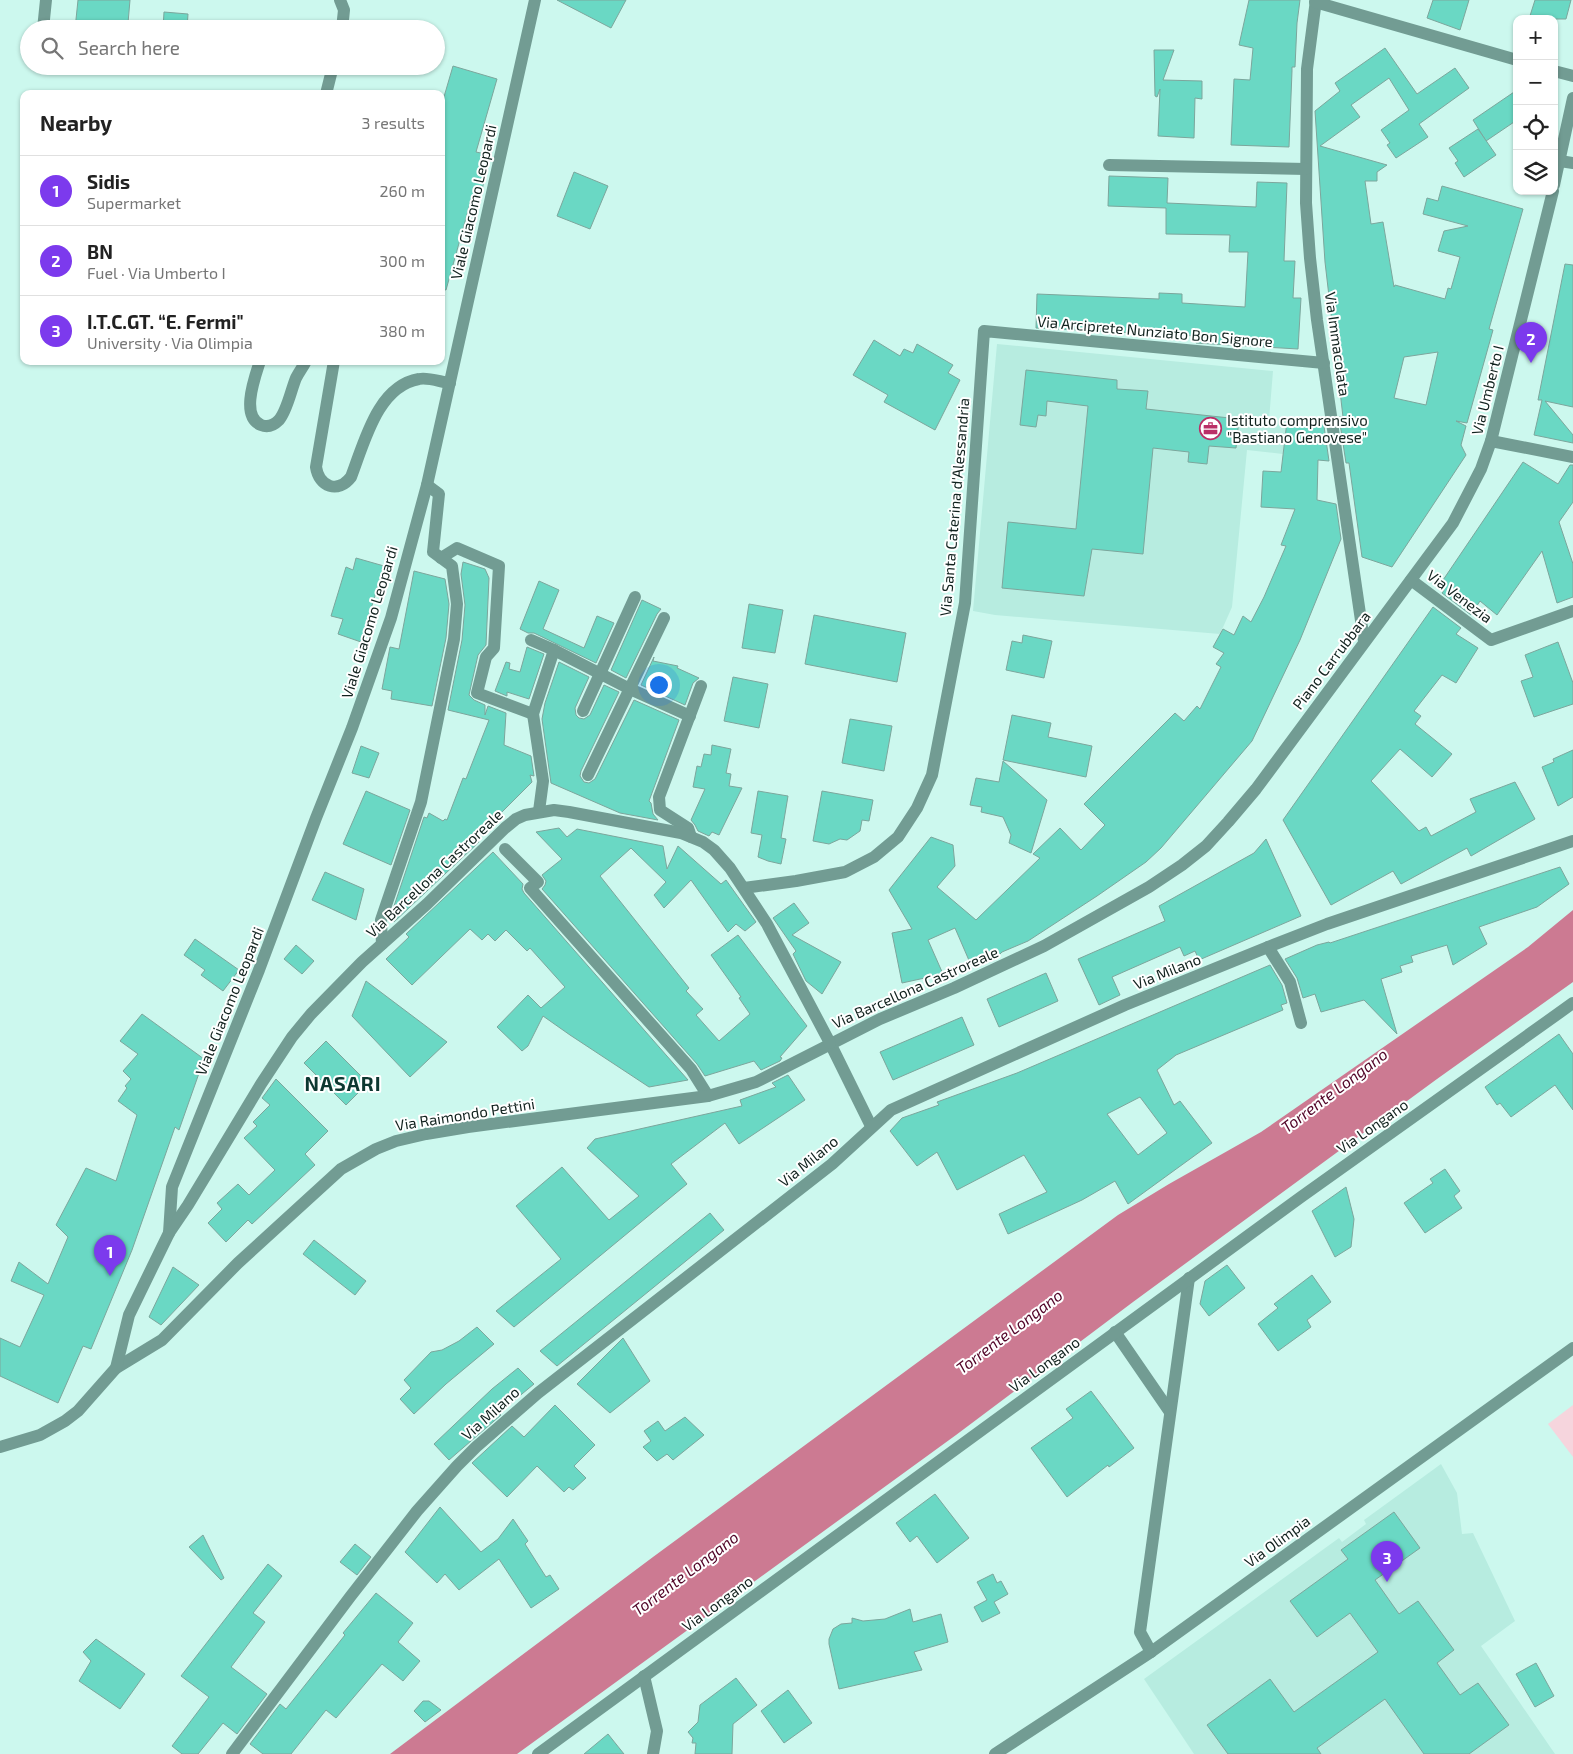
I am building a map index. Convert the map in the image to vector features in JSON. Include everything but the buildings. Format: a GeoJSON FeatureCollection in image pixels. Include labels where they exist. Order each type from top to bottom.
{"type":"FeatureCollection","features":[{"type":"Feature","properties":{"kind":"street"},"geometry":{"type":"LineString","coordinates":[[44,20],[46,0]]}},
{"type":"Feature","properties":{"kind":"street"},"geometry":{"type":"LineString","coordinates":[[340,0],[344,10],[343,20]]}},
{"type":"Feature","properties":{"kind":"street","name":"Viale Giacomo Leopardi"},"geometry":{"type":"LineString","coordinates":[[169,1233],[172,1187],[259,970],[352,728],[391,618],[427,485],[535,0]]}},
{"type":"Feature","properties":{"kind":"street"},"geometry":{"type":"LineString","coordinates":[[1316,1],[1513,59]]}},
{"type":"Feature","properties":{"kind":"street","name":"Via Immacolata"},"geometry":{"type":"LineString","coordinates":[[1316,1],[1307,68],[1306,203],[1310,258],[1364,641]]}},
{"type":"Feature","properties":{"kind":"street"},"geometry":{"type":"LineString","coordinates":[[1558,72],[1573,76]]}},
{"type":"Feature","properties":{"kind":"street"},"geometry":{"type":"LineString","coordinates":[[327,90],[331,75]]}},
{"type":"Feature","properties":{"kind":"street"},"geometry":{"type":"LineString","coordinates":[[1558,178],[1567,162],[1573,98]]}},
{"type":"Feature","properties":{"kind":"street"},"geometry":{"type":"LineString","coordinates":[[1109,165],[1306,169]]}},
{"type":"Feature","properties":{"kind":"street","name":"Via Umberto I"},"geometry":{"type":"LineString","coordinates":[[1412,580],[1453,523],[1480,469],[1491,441],[1552,195]]}},
{"type":"Feature","properties":{"kind":"street","name":"Via Arciprete Nunziato Bon Signore"},"geometry":{"type":"LineString","coordinates":[[984,331],[1324,363]]}},
{"type":"Feature","properties":{"kind":"street","name":"Via Santa Caterina d'Alessandria"},"geometry":{"type":"LineString","coordinates":[[744,888],[845,872],[874,857],[898,837],[917,808],[932,775],[965,603],[984,331]]}},
{"type":"Feature","properties":{"kind":"street"},"geometry":{"type":"LineString","coordinates":[[259,365],[250,398],[251,411],[257,422],[267,426],[278,422],[281,418],[297,376],[304,365]]}},
{"type":"Feature","properties":{"kind":"street"},"geometry":{"type":"LineString","coordinates":[[333,365],[316,467],[319,478],[329,486],[335,487],[347,482],[351,477],[377,411],[399,386],[420,378],[450,383]]}},
{"type":"Feature","properties":{"kind":"street"},"geometry":{"type":"LineString","coordinates":[[1491,441],[1573,457]]}},
{"type":"Feature","properties":{"kind":"street"},"geometry":{"type":"LineString","coordinates":[[382,944],[381,920],[421,802],[454,639],[457,604],[452,566],[433,552],[439,494],[427,485]]}},
{"type":"Feature","properties":{"kind":"street"},"geometry":{"type":"LineString","coordinates":[[441,558],[457,548],[499,566],[494,648],[486,657],[477,693],[533,714]]}},
{"type":"Feature","properties":{"kind":"street","name":"Piano Carrubbara"},"geometry":{"type":"LineString","coordinates":[[1277,760],[1364,641],[1412,580]]}},
{"type":"Feature","properties":{"kind":"street","name":"Via Venezia"},"geometry":{"type":"LineString","coordinates":[[1412,580],[1491,640],[1573,611]]}},
{"type":"Feature","properties":{"kind":"street"},"geometry":{"type":"LineString","coordinates":[[583,711],[635,597]]}},
{"type":"Feature","properties":{"kind":"street"},"geometry":{"type":"LineString","coordinates":[[588,775],[664,618]]}},
{"type":"Feature","properties":{"kind":"street"},"geometry":{"type":"LineString","coordinates":[[531,640],[630,689],[690,716]]}},
{"type":"Feature","properties":{"kind":"street"},"geometry":{"type":"LineString","coordinates":[[539,812],[542,781],[533,714],[554,650]]}},
{"type":"Feature","properties":{"kind":"street"},"geometry":{"type":"LineString","coordinates":[[692,837],[688,828],[660,810],[659,797],[701,686]]}},
{"type":"Feature","properties":{"kind":"street","name":"Via Barcellona Castroreale"},"geometry":{"type":"LineString","coordinates":[[0,1447],[40,1434],[65,1421],[78,1412],[116,1368],[129,1315],[169,1233],[292,1037],[311,1014],[382,944],[516,819],[539,812],[554,810],[670,830],[703,842],[722,857],[767,924],[830,1043],[1044,946],[1149,887],[1206,846],[1228,822],[1277,760]]}},
{"type":"Feature","properties":{"kind":"street","name":"Via Milano"},"geometry":{"type":"LineString","coordinates":[[232,1754],[417,1511],[476,1447],[538,1393],[832,1164],[890,1110],[1125,1005],[1268,947],[1327,924],[1573,841]]}},
{"type":"Feature","properties":{"kind":"street"},"geometry":{"type":"LineString","coordinates":[[505,850],[538,882],[530,888],[691,1069],[708,1096]]}},
{"type":"Feature","properties":{"kind":"street"},"geometry":{"type":"LineString","coordinates":[[1268,947],[1290,982],[1301,1023]]}},
{"type":"Feature","properties":{"kind":"street","name":"Via Longano"},"geometry":{"type":"LineString","coordinates":[[538,1754],[1300,1196],[1573,1003]]}},
{"type":"Feature","properties":{"kind":"street"},"geometry":{"type":"LineString","coordinates":[[830,1043],[871,1126]]}},
{"type":"Feature","properties":{"kind":"street","name":"Via Raimondo Pettini"},"geometry":{"type":"LineString","coordinates":[[116,1368],[162,1340],[238,1263],[342,1169],[376,1149],[396,1141],[468,1127],[708,1096],[756,1082],[830,1043]]}},
{"type":"Feature","properties":{"kind":"street"},"geometry":{"type":"LineString","coordinates":[[1151,1652],[1140,1632],[1189,1278]]}},
{"type":"Feature","properties":{"kind":"street"},"geometry":{"type":"LineString","coordinates":[[1115,1332],[1170,1412]]}},
{"type":"Feature","properties":{"kind":"street","name":"Via Olimpia"},"geometry":{"type":"LineString","coordinates":[[996,1754],[1151,1652],[1573,1348]]}},
{"type":"Feature","properties":{"kind":"street"},"geometry":{"type":"LineString","coordinates":[[644,1676],[656,1731],[653,1754]]}},
{"type":"Feature","properties":{"kind":"shaded area"},"geometry":{"type":"Polygon","coordinates":[[[997,344],[1273,371],[1269,420],[1284,421],[1287,419],[1283,454],[1247,450],[1232,607],[1220,634],[995,615],[973,611],[997,344]]]}},
{"type":"Feature","properties":{"kind":"shaded area"},"geometry":{"type":"Polygon","coordinates":[[[1573,1405],[1573,1457],[1548,1424],[1573,1405]]]}},
{"type":"Feature","properties":{"kind":"shaded area"},"geometry":{"type":"Polygon","coordinates":[[[1441,1464],[1457,1493],[1462,1534],[1473,1533],[1515,1621],[1481,1646],[1555,1754],[1194,1754],[1144,1679],[1339,1538],[1342,1542],[1366,1524],[1364,1520],[1441,1464]]]}},
{"type":"Feature","properties":{"kind":"water","name":"Torrente Longano"},"geometry":{"type":"Polygon","coordinates":[[[1573,910],[1573,982],[1437,1079],[1133,1302],[956,1435],[517,1754],[390,1754],[653,1557],[1118,1215],[1261,1132],[1528,947],[1573,910]]]}},
{"type":"Feature","properties":{"kind":"place","name":"BN"},"geometry":{"type":"Point","coordinates":[1531,363]}},
{"type":"Feature","properties":{"kind":"place","name":"Istituto comprensivo \"Bastiano Genovese\""},"geometry":{"type":"Point","coordinates":[1211,429]}},
{"type":"Feature","properties":{"kind":"place","name":"Sidis"},"geometry":{"type":"Point","coordinates":[110,1276]}},
{"type":"Feature","properties":{"kind":"place","name":"I.T.C.GT. “E. Fermi\""},"geometry":{"type":"Point","coordinates":[1387,1582]}},
{"type":"Feature","properties":{"kind":"district","name":"NASARI"},"geometry":{"type":"Point","coordinates":[343,1083]}}]}
